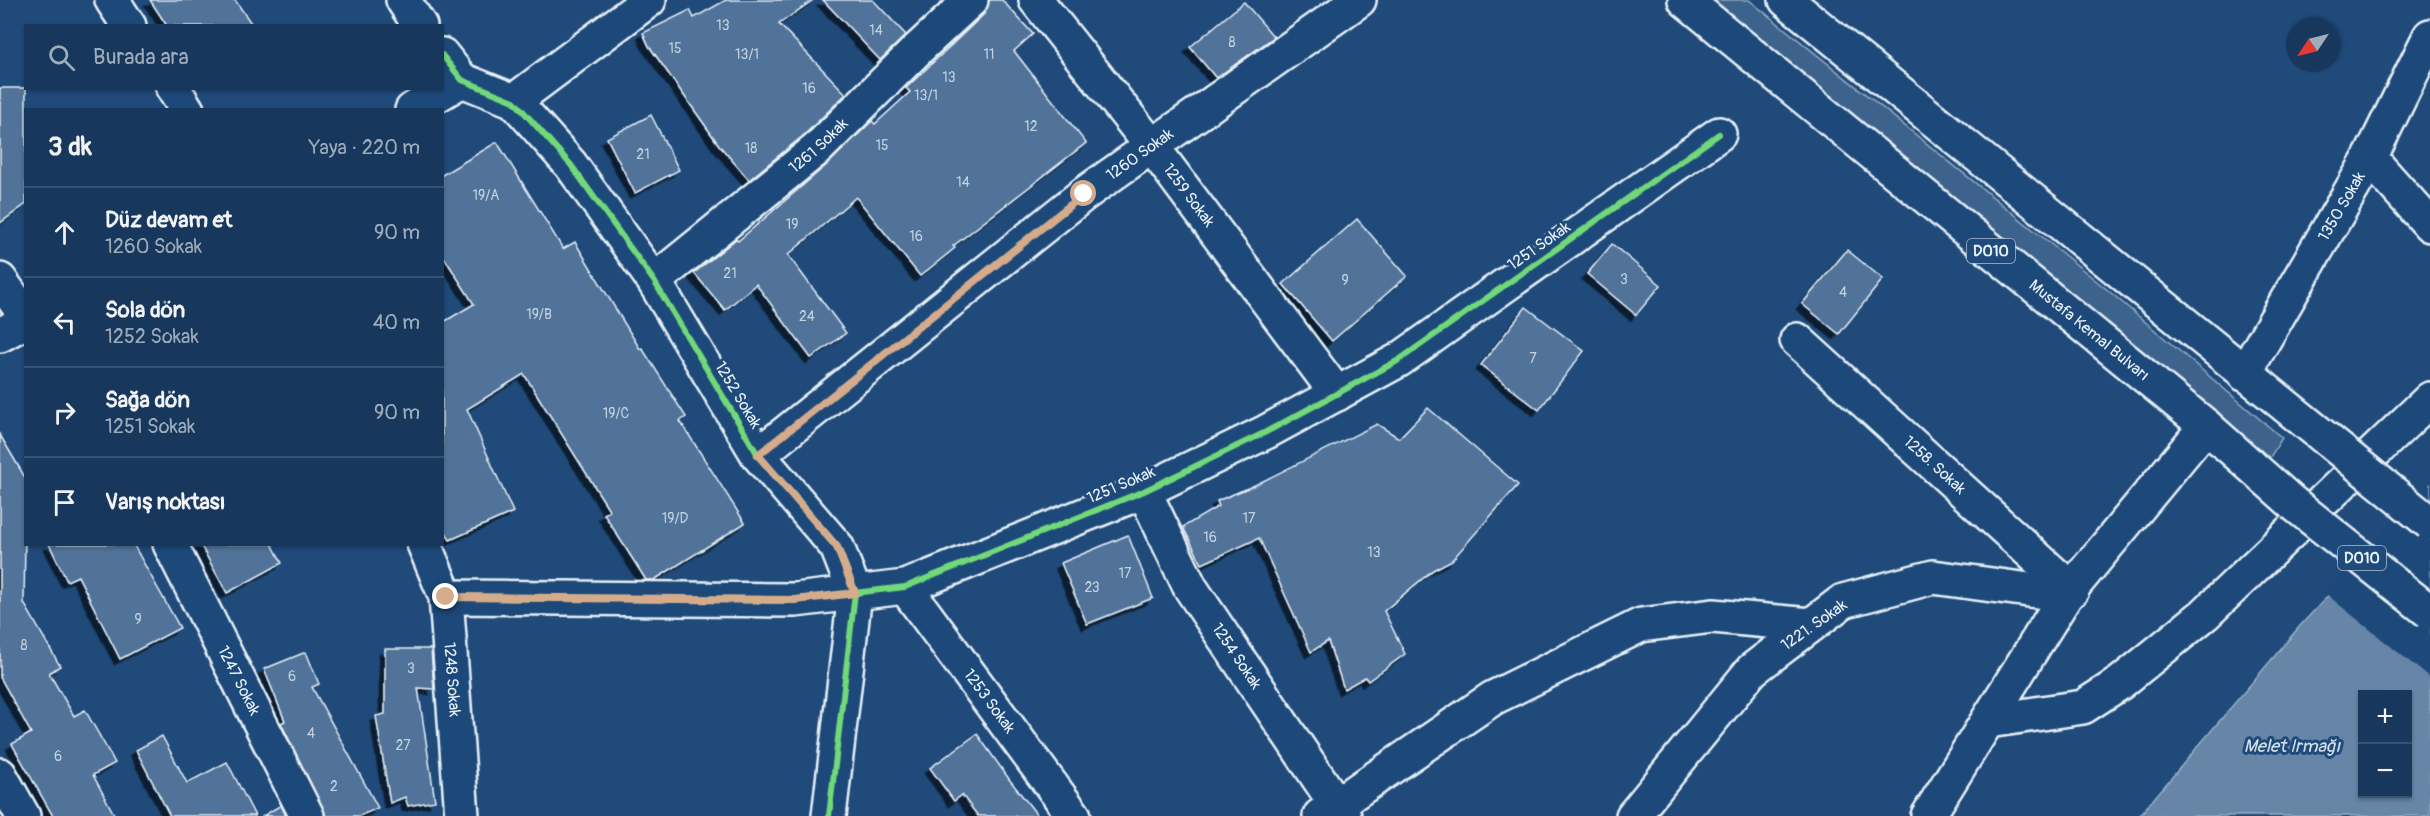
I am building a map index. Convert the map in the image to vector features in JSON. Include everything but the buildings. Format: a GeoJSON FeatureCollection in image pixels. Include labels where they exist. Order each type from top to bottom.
{"type":"FeatureCollection","features":[{"type":"Feature","properties":{"kind":"main road"},"geometry":{"type":"LineString","coordinates":[[112,0],[128,24]]}},
{"type":"Feature","properties":{"kind":"main road"},"geometry":{"type":"LineString","coordinates":[[403,0],[419,24]]}},
{"type":"Feature","properties":{"kind":"main road"},"geometry":{"type":"LineString","coordinates":[[514,101],[649,0]]}},
{"type":"Feature","properties":{"kind":"main road","name":"1261 Sokak"},"geometry":{"type":"LineString","coordinates":[[654,281],[817,149],[971,0]]}},
{"type":"Feature","properties":{"kind":"main road","name":"1259 Sokak"},"geometry":{"type":"LineString","coordinates":[[1036,0],[1151,145],[1337,394]]}},
{"type":"Feature","properties":{"kind":"main road","name":"1260 Sokak"},"geometry":{"type":"LineString","coordinates":[[758,455],[1084,194],[1151,145],[1219,101],[1359,0]]}},
{"type":"Feature","properties":{"kind":"main road","name":"Mustafa Kemal Bulvarı"},"geometry":{"type":"LineString","coordinates":[[1685,0],[2206,426],[2294,504],[2430,612]]}},
{"type":"Feature","properties":{"kind":"main road"},"geometry":{"type":"LineString","coordinates":[[1786,0],[2430,523]]}},
{"type":"Feature","properties":{"kind":"main road","name":"1350 Sokak"},"geometry":{"type":"LineString","coordinates":[[2244,374],[2370,158],[2430,36]]}},
{"type":"Feature","properties":{"kind":"main road","name":"1252 Sokak"},"geometry":{"type":"LineString","coordinates":[[444,58],[462,80],[514,101],[571,165],[654,281],[758,455],[837,547],[855,593],[828,816]]}},
{"type":"Feature","properties":{"kind":"main road"},"geometry":{"type":"LineString","coordinates":[[415,108],[462,80]]}},
{"type":"Feature","properties":{"kind":"main road"},"geometry":{"type":"LineString","coordinates":[[174,90],[186,108]]}},
{"type":"Feature","properties":{"kind":"main road","name":"1251 Sokak"},"geometry":{"type":"LineString","coordinates":[[446,597],[795,600],[904,587],[1144,491],[1266,432],[1399,360],[1719,134]]}},
{"type":"Feature","properties":{"kind":"main road"},"geometry":{"type":"LineString","coordinates":[[2370,158],[2430,225]]}},
{"type":"Feature","properties":{"kind":"main road"},"geometry":{"type":"LineString","coordinates":[[0,280],[24,313]]}},
{"type":"Feature","properties":{"kind":"main road"},"geometry":{"type":"LineString","coordinates":[[0,335],[24,322]]}},
{"type":"Feature","properties":{"kind":"main road","name":"1258. Sokak"},"geometry":{"type":"LineString","coordinates":[[1797,340],[2069,592]]}},
{"type":"Feature","properties":{"kind":"main road"},"geometry":{"type":"LineString","coordinates":[[1988,721],[2083,707],[2120,683],[2205,614],[2430,399]]}},
{"type":"Feature","properties":{"kind":"main road"},"geometry":{"type":"LineString","coordinates":[[1928,816],[2069,592],[2206,426]]}},
{"type":"Feature","properties":{"kind":"main road","name":"1254 Sokak"},"geometry":{"type":"LineString","coordinates":[[1144,491],[1190,587],[1333,812]]}},
{"type":"Feature","properties":{"kind":"main road","name":"1247 Sokak"},"geometry":{"type":"LineString","coordinates":[[171,546],[307,816]]}},
{"type":"Feature","properties":{"kind":"main road","name":"1248 Sokak"},"geometry":{"type":"LineString","coordinates":[[425,546],[446,597],[462,816]]}},
{"type":"Feature","properties":{"kind":"main road","name":"1221. Sokak"},"geometry":{"type":"LineString","coordinates":[[1633,816],[1752,669],[1843,601],[1933,577],[2069,592]]}},
{"type":"Feature","properties":{"kind":"main road","name":"1253 Sokak"},"geometry":{"type":"LineString","coordinates":[[904,587],[1074,816]]}},
{"type":"Feature","properties":{"kind":"main road"},"geometry":{"type":"LineString","coordinates":[[1333,812],[1492,698],[1641,625],[1713,616],[1811,625]]}},
{"type":"Feature","properties":{"kind":"main road"},"geometry":{"type":"LineString","coordinates":[[0,775],[23,816]]}},
{"type":"Feature","properties":{"kind":"shaded area"},"geometry":{"type":"Polygon","coordinates":[[[1708,0],[1749,0],[2104,287],[2282,438],[2269,459],[1708,0]]]}},
{"type":"Feature","properties":{"kind":"water","name":"Melet Irmağı"},"geometry":{"type":"Polygon","coordinates":[[[2430,485],[2430,816],[2139,816],[2300,626],[2430,485]]]}},
{"type":"Feature","properties":{"kind":"pier"},"geometry":{"type":"Polygon","coordinates":[[[2427,484],[2430,486],[2430,678],[2326,594],[2427,484]]]}},
{"type":"Feature","properties":{"kind":"cycle path"},"geometry":{"type":"LineString","coordinates":[[444,58],[462,80],[514,101],[571,165],[654,281],[758,455],[837,547],[855,593],[829,816]]}},
{"type":"Feature","properties":{"kind":"cycle path"},"geometry":{"type":"LineString","coordinates":[[446,597],[795,600],[905,587],[1144,491],[1266,432],[1399,360],[1719,134]]}},
{"type":"Feature","properties":{"kind":"route"},"geometry":{"type":"LineString","coordinates":[[446,597],[795,600],[855,593],[837,547],[758,455],[1084,194]]}}]}
